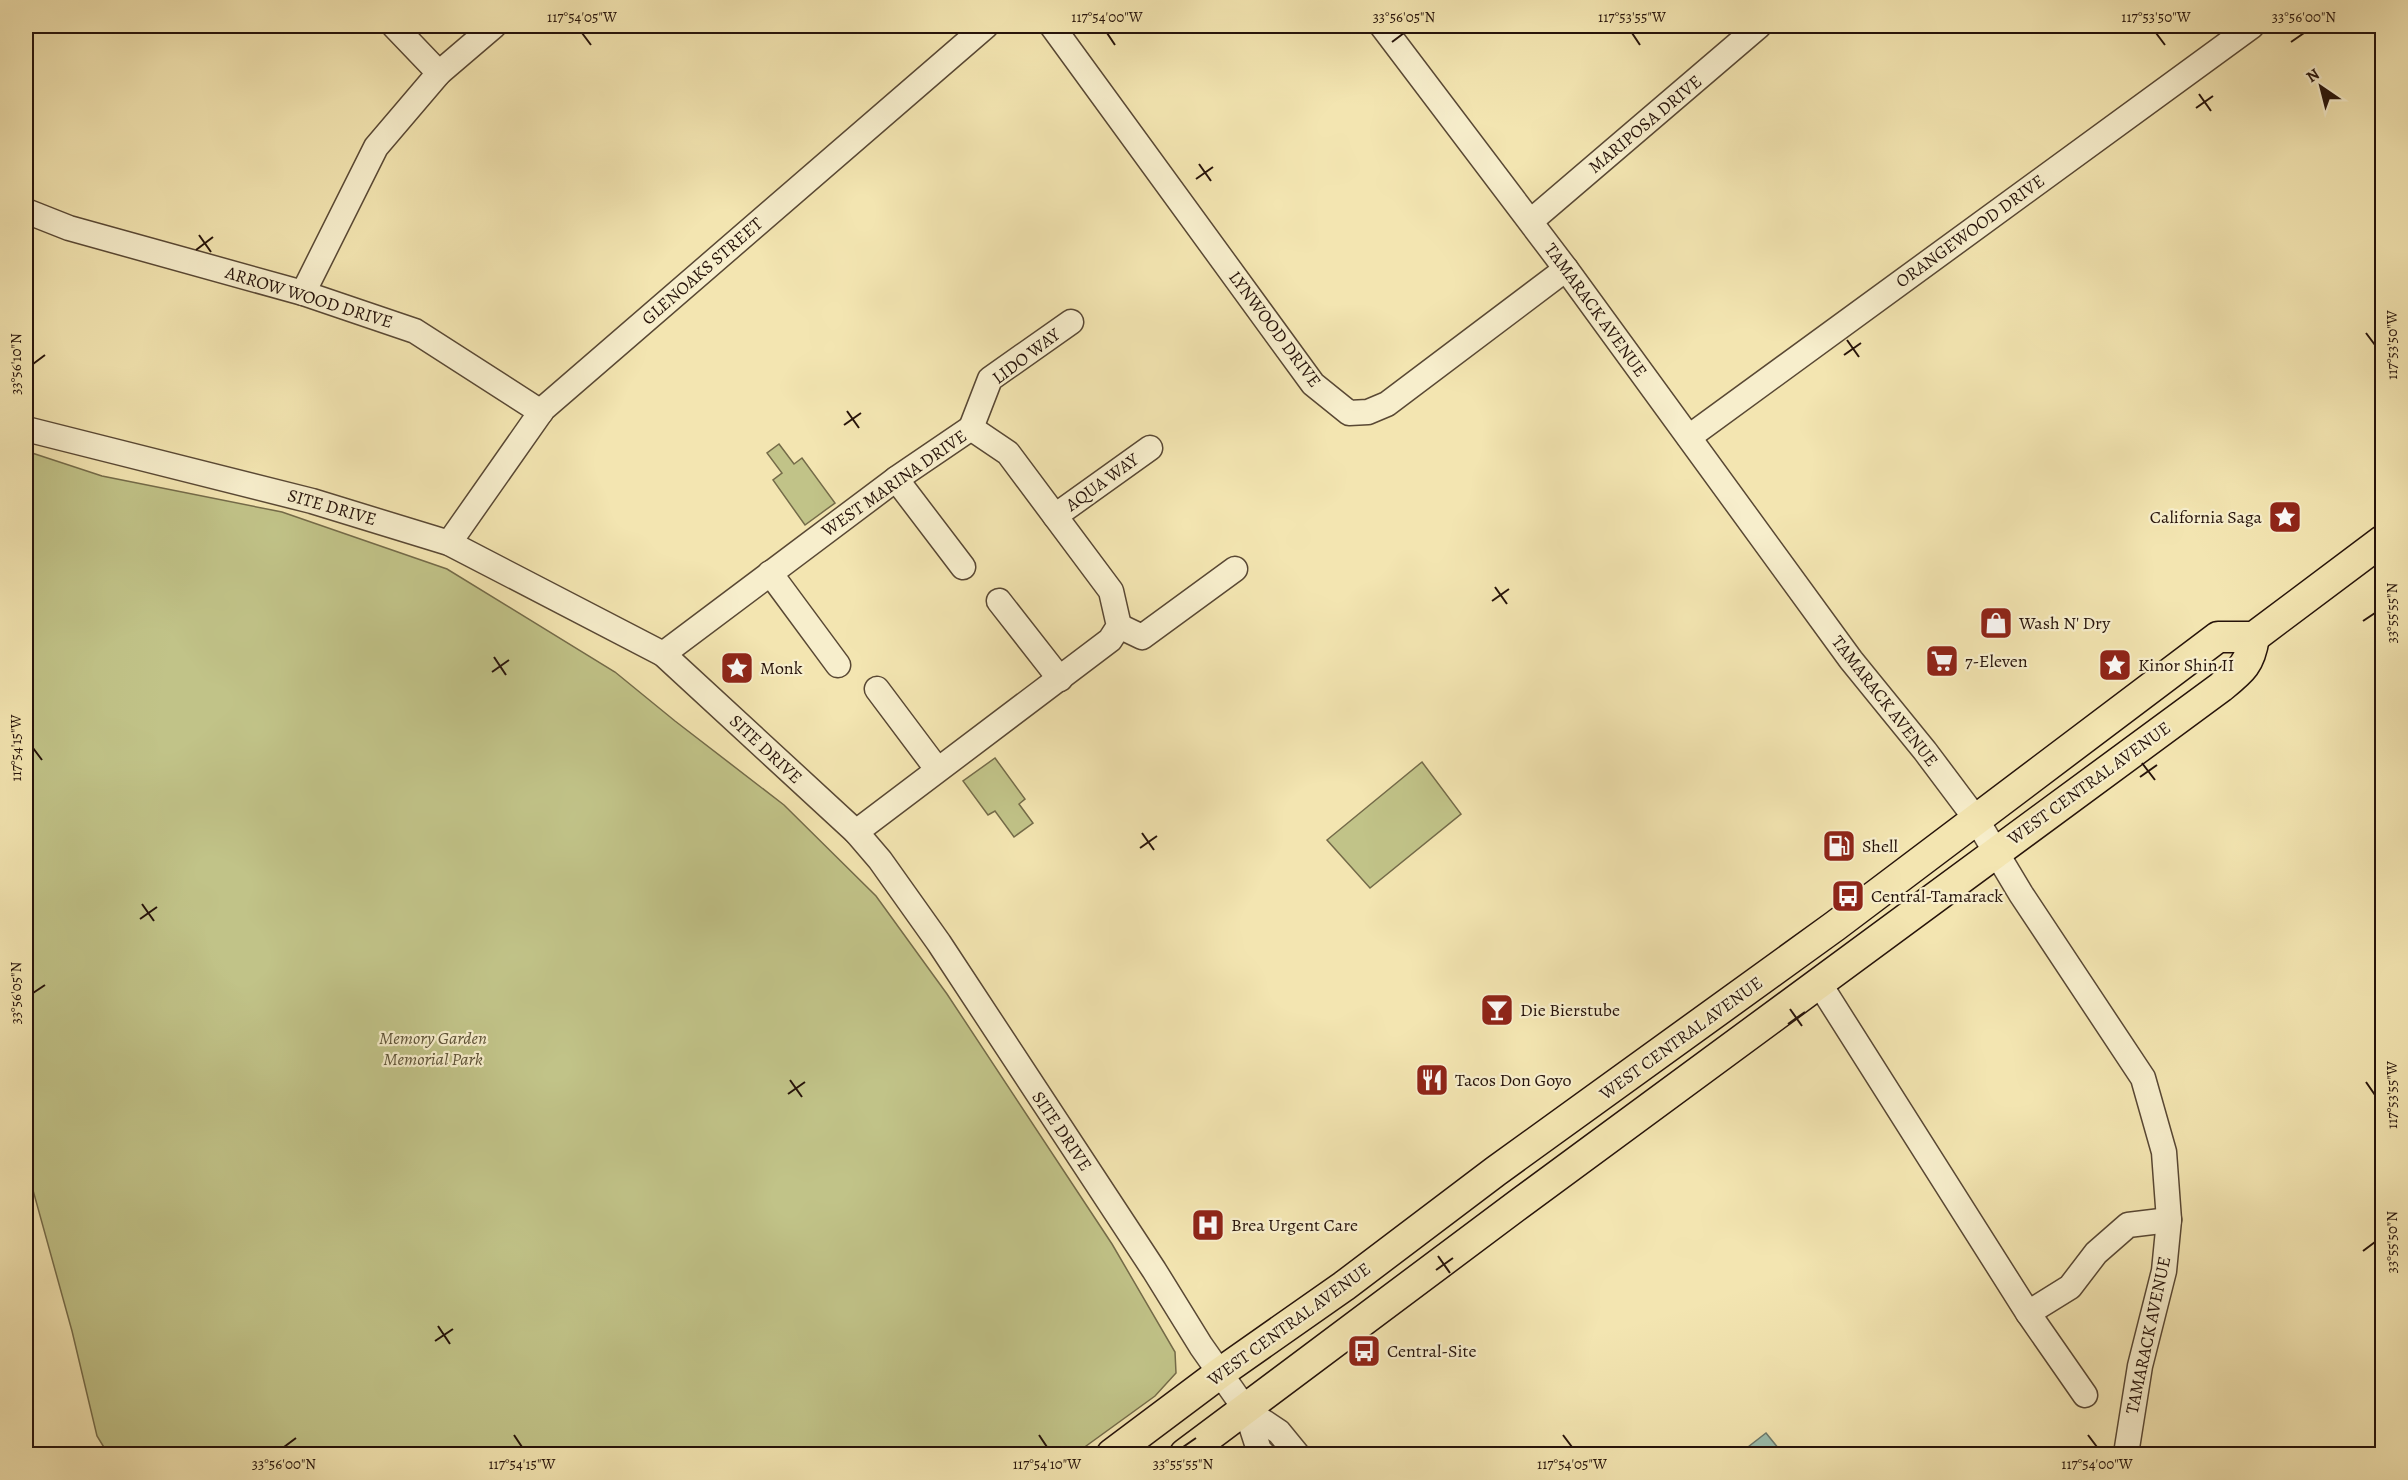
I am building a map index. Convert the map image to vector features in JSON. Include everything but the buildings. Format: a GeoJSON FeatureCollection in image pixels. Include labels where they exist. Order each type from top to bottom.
{"type":"FeatureCollection","features":[{"type":"Feature","properties":{"kind":"main road"},"geometry":{"type":"LineString","coordinates":[[2254,636],[2382,541]]}},
{"type":"Feature","properties":{"kind":"main road","name":"WEST CENTRAL AVENUE"},"geometry":{"type":"LineString","coordinates":[[1112,1455],[1220,1373],[1344,1286],[1496,1172],[1835,926],[2218,637],[2254,636],[2251,655],[2243,669],[2236,675],[1818,982],[1185,1455]]}},
{"type":"Feature","properties":{"kind":"street"},"geometry":{"type":"LineString","coordinates":[[394,26],[439,73]]}},
{"type":"Feature","properties":{"kind":"street"},"geometry":{"type":"LineString","coordinates":[[303,293],[376,147],[439,73],[494,26]]}},
{"type":"Feature","properties":{"kind":"street","name":"GLENOAKS STREET"},"geometry":{"type":"LineString","coordinates":[[449,543],[541,412],[986,26]]}},
{"type":"Feature","properties":{"kind":"street","name":"LYNWOOD DRIVE"},"geometry":{"type":"LineString","coordinates":[[1052,26],[1313,384],[1349,413],[1368,412],[1387,404],[1566,269]]}},
{"type":"Feature","properties":{"kind":"street","name":"TAMARACK AVENUE"},"geometry":{"type":"LineString","coordinates":[[1382,26],[1531,221],[1851,660],[1925,751],[1976,819],[2021,894],[2143,1077],[2164,1152],[2169,1220],[2164,1271],[2140,1366],[2126,1455]]}},
{"type":"Feature","properties":{"kind":"street","name":"MARIPOSA DRIVE"},"geometry":{"type":"LineString","coordinates":[[1531,221],[1760,26]]}},
{"type":"Feature","properties":{"kind":"street","name":"ORANGEWOOD DRIVE"},"geometry":{"type":"LineString","coordinates":[[1689,437],[2252,26]]}},
{"type":"Feature","properties":{"kind":"street","name":"ARROW WOOD DRIVE"},"geometry":{"type":"LineString","coordinates":[[26,211],[69,228],[303,293],[415,331],[541,412]]}},
{"type":"Feature","properties":{"kind":"street","name":"LIDO WAY"},"geometry":{"type":"LineString","coordinates":[[971,428],[990,379],[1071,322]]}},
{"type":"Feature","properties":{"kind":"street","name":"WEST MARINA DRIVE"},"geometry":{"type":"LineString","coordinates":[[663,654],[897,479],[971,428],[1008,453],[1111,591],[1119,626]]}},
{"type":"Feature","properties":{"kind":"street","name":"SITE DRIVE"},"geometry":{"type":"LineString","coordinates":[[26,429],[312,501],[449,543],[663,654],[856,832],[880,860],[939,944],[1246,1410],[1259,1450],[1263,1455]]}},
{"type":"Feature","properties":{"kind":"street","name":"AQUA WAY"},"geometry":{"type":"LineString","coordinates":[[1055,516],[1150,448]]}},
{"type":"Feature","properties":{"kind":"street"},"geometry":{"type":"LineString","coordinates":[[897,479],[963,567]]}},
{"type":"Feature","properties":{"kind":"street"},"geometry":{"type":"LineString","coordinates":[[856,832],[1110,640],[1119,626],[1142,637],[1235,569]]}},
{"type":"Feature","properties":{"kind":"street"},"geometry":{"type":"LineString","coordinates":[[770,573],[838,665]]}},
{"type":"Feature","properties":{"kind":"street"},"geometry":{"type":"LineString","coordinates":[[999,601],[1060,679]]}},
{"type":"Feature","properties":{"kind":"street"},"geometry":{"type":"LineString","coordinates":[[877,689],[937,770]]}},
{"type":"Feature","properties":{"kind":"street"},"geometry":{"type":"LineString","coordinates":[[1818,982],[2028,1313],[2085,1395]]}},
{"type":"Feature","properties":{"kind":"street"},"geometry":{"type":"LineString","coordinates":[[2028,1313],[2070,1287],[2096,1253],[2128,1225],[2169,1220]]}},
{"type":"Feature","properties":{"kind":"street","name":"SITE DRIVE"},"geometry":{"type":"LineString","coordinates":[[1246,1410],[1279,1432],[1297,1455]]}},
{"type":"Feature","properties":{"kind":"green space"},"geometry":{"type":"Polygon","coordinates":[[[779,444],[794,464],[802,458],[835,503],[805,525],[773,480],[782,473],[767,453],[779,444]]]}},
{"type":"Feature","properties":{"kind":"green space","name":"Memory Garden Memorial Park"},"geometry":{"type":"Polygon","coordinates":[[[26,451],[102,476],[282,512],[447,569],[615,672],[784,805],[876,896],[947,994],[1112,1244],[1175,1352],[1176,1373],[1155,1396],[1075,1454],[108,1454],[97,1436],[72,1331],[26,1165],[26,451]]]}},
{"type":"Feature","properties":{"kind":"green space"},"geometry":{"type":"Polygon","coordinates":[[[995,758],[1025,799],[1019,804],[1033,823],[1014,837],[995,811],[988,815],[963,781],[995,758]]]}},
{"type":"Feature","properties":{"kind":"green space"},"geometry":{"type":"Polygon","coordinates":[[[1422,762],[1461,814],[1370,888],[1327,840],[1422,762]]]}},
{"type":"Feature","properties":{"kind":"shaded area"},"geometry":{"type":"Polygon","coordinates":[[[1766,1433],[1783,1454],[1739,1454],[1766,1433]]]}},
{"type":"Feature","properties":{"kind":"place","name":"California Saga"},"geometry":{"type":"Point","coordinates":[2285,517]}},
{"type":"Feature","properties":{"kind":"place","name":"Wash N' Dry"},"geometry":{"type":"Point","coordinates":[1996,623]}},
{"type":"Feature","properties":{"kind":"place","name":"7-Eleven"},"geometry":{"type":"Point","coordinates":[1942,661]}},
{"type":"Feature","properties":{"kind":"place","name":"Kinor Shin II"},"geometry":{"type":"Point","coordinates":[2115,665]}},
{"type":"Feature","properties":{"kind":"place","name":"Monk"},"geometry":{"type":"Point","coordinates":[737,668]}},
{"type":"Feature","properties":{"kind":"place","name":"Shell"},"geometry":{"type":"Point","coordinates":[1839,846]}},
{"type":"Feature","properties":{"kind":"place","name":"Central-Tamarack"},"geometry":{"type":"Point","coordinates":[1848,896]}},
{"type":"Feature","properties":{"kind":"place","name":"Die Bierstube"},"geometry":{"type":"Point","coordinates":[1497,1010]}},
{"type":"Feature","properties":{"kind":"place","name":"Tacos Don Goyo"},"geometry":{"type":"Point","coordinates":[1432,1080]}},
{"type":"Feature","properties":{"kind":"place","name":"Brea Urgent Care"},"geometry":{"type":"Point","coordinates":[1208,1225]}},
{"type":"Feature","properties":{"kind":"place","name":"Central-Site"},"geometry":{"type":"Point","coordinates":[1364,1351]}}]}
